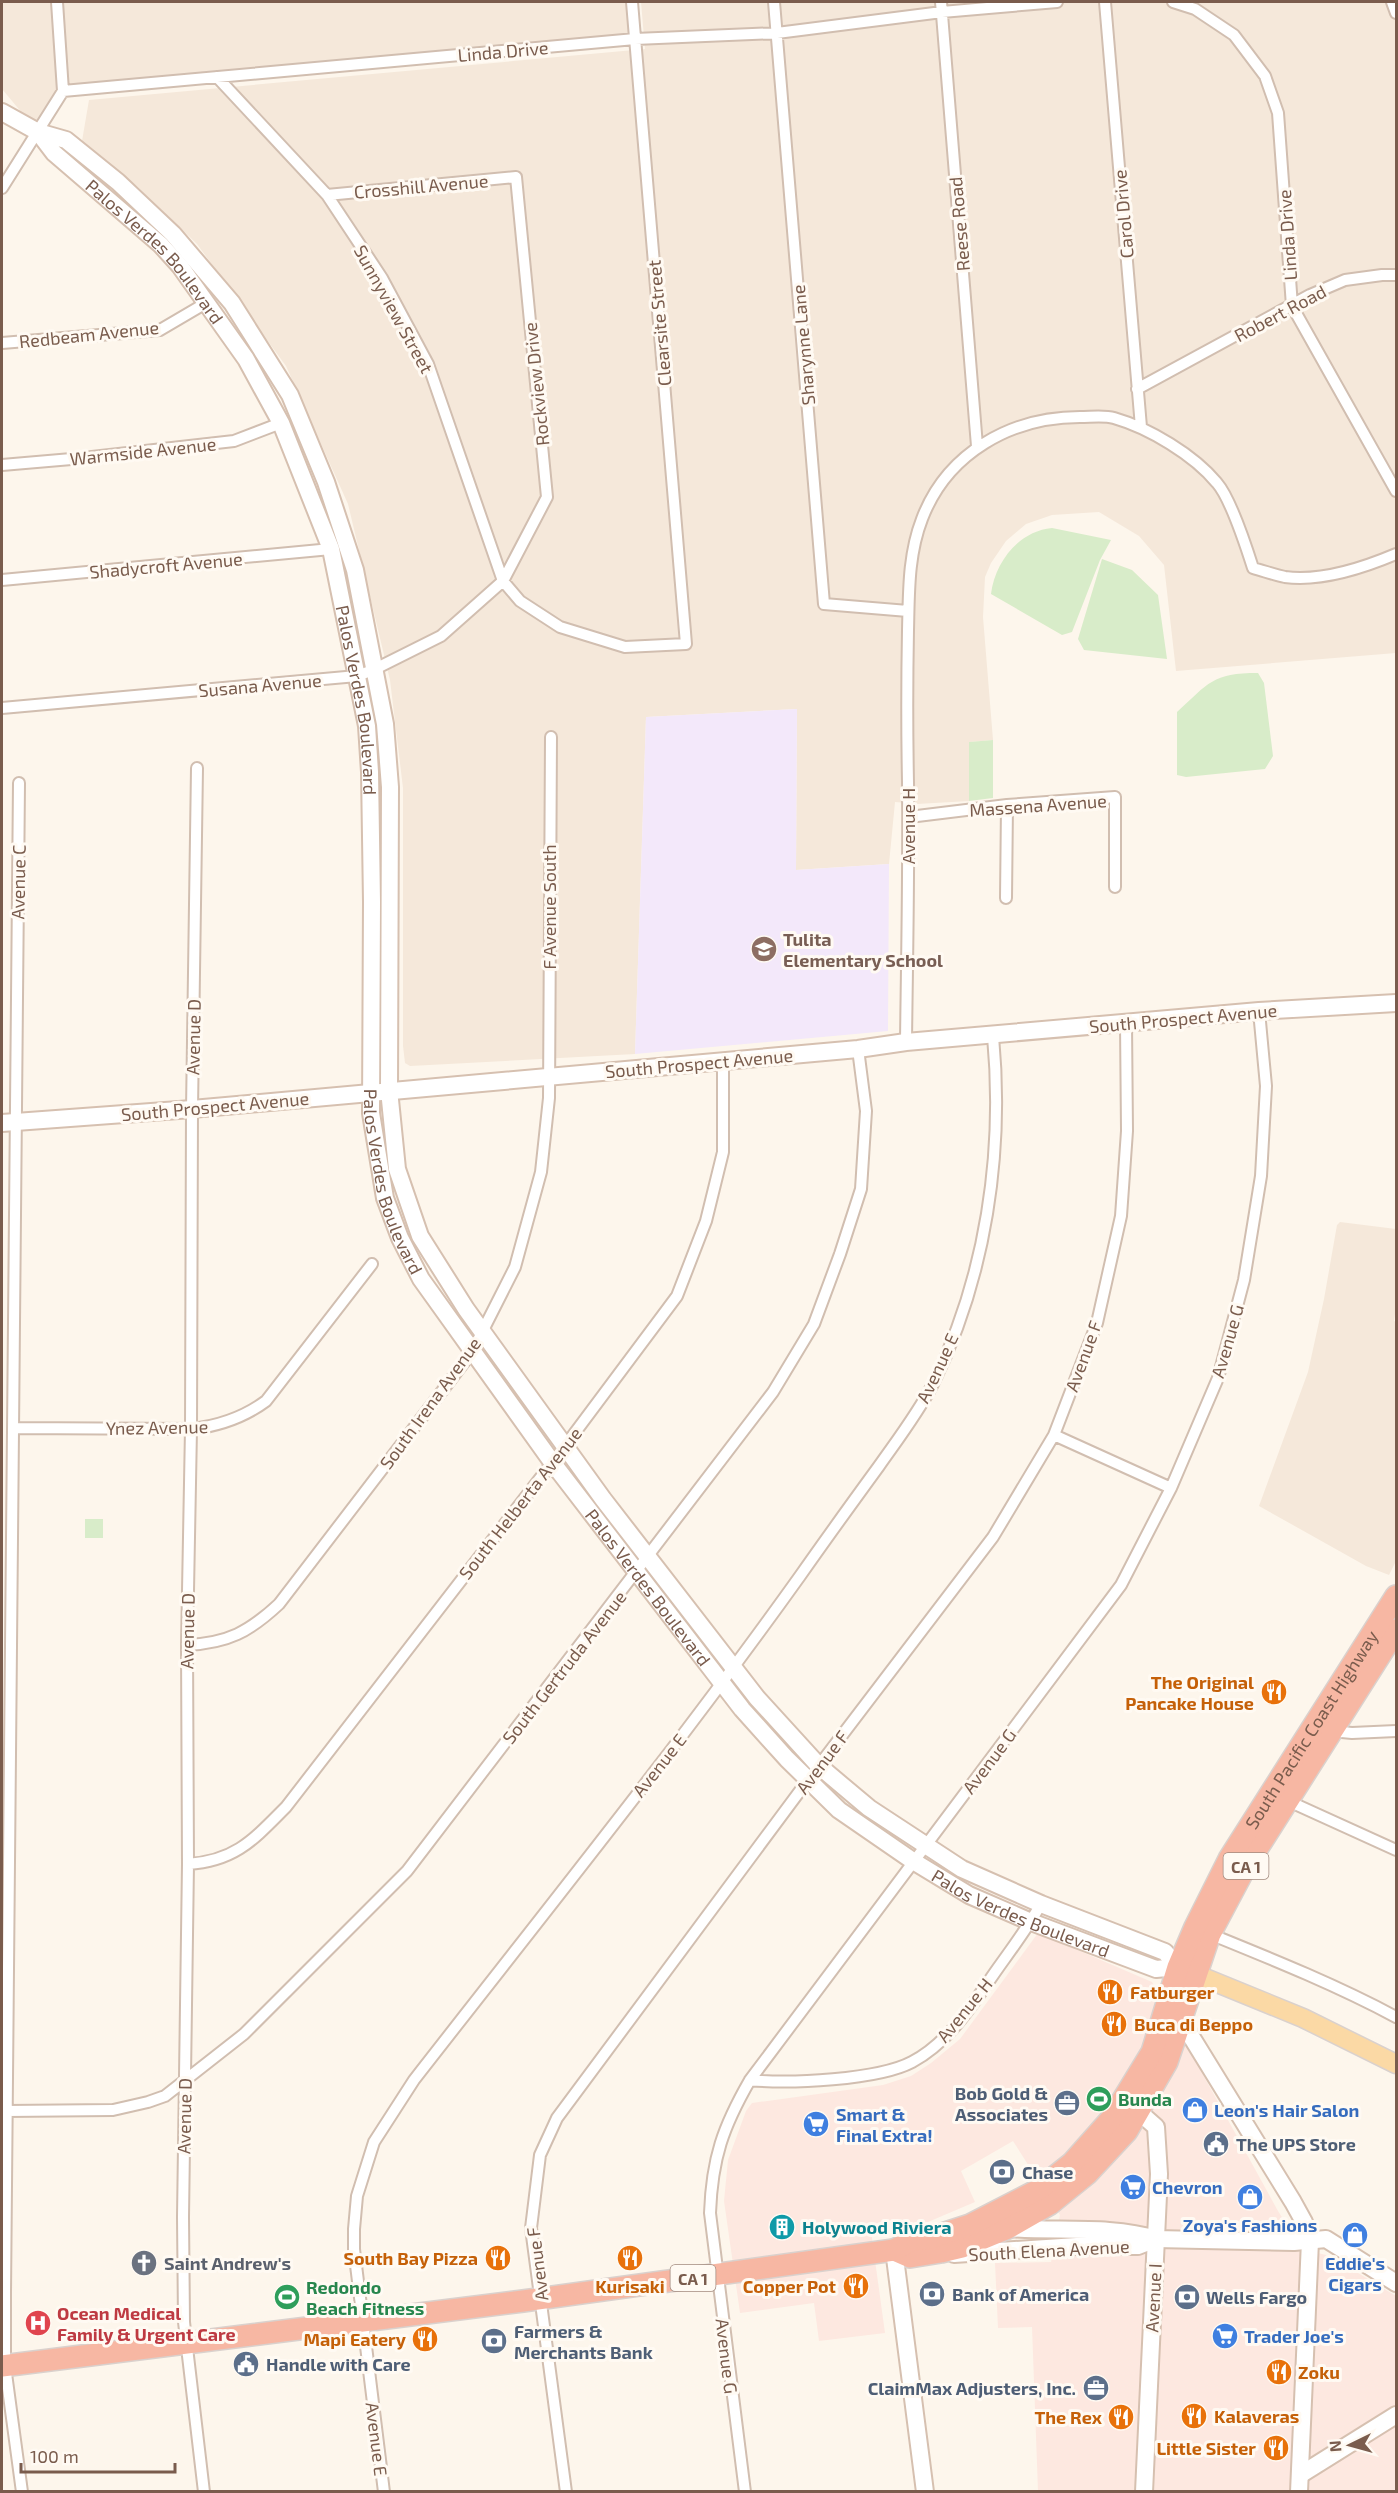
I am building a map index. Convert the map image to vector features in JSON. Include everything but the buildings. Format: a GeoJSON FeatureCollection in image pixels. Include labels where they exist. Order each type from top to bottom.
{"type":"FeatureCollection","features":[{"type":"Feature","properties":{"kind":"highway","name":"South Pacific Coast Highway"},"geometry":{"type":"LineString","coordinates":[[1326,1726],[1396,1596]]}},
{"type":"Feature","properties":{"kind":"highway","name":"South Pacific Coast Highway"},"geometry":{"type":"LineString","coordinates":[[3,2366],[541,2298],[894,2250],[911,2241],[1001,2221],[1050,2204],[1087,2174],[1108,2153],[1139,2112],[1167,2062],[1181,2020],[1186,1971],[1195,1927],[1224,1869],[1279,1797],[1326,1726],[1396,1630]]}},
{"type":"Feature","properties":{"kind":"highway","name":"South Pacific Coast Highway"},"geometry":{"type":"LineString","coordinates":[[894,2250],[910,2257],[962,2247],[1001,2221],[1072,2163],[1111,2119],[1145,2065],[1186,1971],[1210,1934],[1279,1797]]}},
{"type":"Feature","properties":{"kind":"highway"},"geometry":{"type":"LineString","coordinates":[[1139,2112],[1132,2103],[1149,2073],[1145,2065]]}},
{"type":"Feature","properties":{"kind":"main road","name":"Palos Verdes Boulevard"},"geometry":{"type":"LineString","coordinates":[[2,112],[38,132],[54,153],[123,209],[167,239],[232,303],[290,395],[323,476],[355,570],[365,673],[370,772],[372,902],[370,1092],[376,1156],[385,1198],[400,1238],[421,1279],[472,1352],[635,1573],[742,1709],[808,1780],[840,1810],[913,1861],[969,1895],[1031,1922],[1159,1970],[1186,1971],[1303,2018],[1396,2064]]}},
{"type":"Feature","properties":{"kind":"main road","name":"Palos Verdes Boulevard"},"geometry":{"type":"LineString","coordinates":[[167,239],[180,266],[246,359],[281,423],[331,549],[365,673],[385,724],[390,787],[389,1090],[397,1169],[420,1236],[482,1332],[603,1499],[757,1698],[819,1766],[869,1808],[962,1869],[1041,1904],[1165,1952],[1186,1971]]}},
{"type":"Feature","properties":{"kind":"main road"},"geometry":{"type":"LineString","coordinates":[[246,359],[261,350]]}},
{"type":"Feature","properties":{"kind":"main road"},"geometry":{"type":"LineString","coordinates":[[305,484],[323,476]]}},
{"type":"Feature","properties":{"kind":"main road","name":"South Prospect Avenue"},"geometry":{"type":"LineString","coordinates":[[8,1123],[192,1109],[1259,1011],[1396,1003]]}},
{"type":"Feature","properties":{"kind":"main road"},"geometry":{"type":"LineString","coordinates":[[1181,2020],[1293,2202],[1304,2222],[1310,2241],[1299,2483]]}},
{"type":"Feature","properties":{"kind":"main road","name":"Avenue I"},"geometry":{"type":"LineString","coordinates":[[1139,2112],[1156,2127],[1159,2174],[1144,2492]]}},
{"type":"Feature","properties":{"kind":"main road","name":"South Elena Avenue"},"geometry":{"type":"LineString","coordinates":[[1001,2221],[1038,2231],[1121,2232],[1156,2239],[1310,2241],[1326,2239],[1396,2283]]}},
{"type":"Feature","properties":{"kind":"main road","name":"South Elena Avenue"},"geometry":{"type":"LineString","coordinates":[[941,2252],[958,2254],[1077,2246],[1138,2246],[1156,2239]]}},
{"type":"Feature","properties":{"kind":"main road"},"geometry":{"type":"LineString","coordinates":[[894,2250],[925,2492]]}},
{"type":"Feature","properties":{"kind":"main road"},"geometry":{"type":"LineString","coordinates":[[1299,2483],[1396,2415]]}},
{"type":"Feature","properties":{"kind":"street"},"geometry":{"type":"LineString","coordinates":[[2,188],[63,91],[57,2]]}},
{"type":"Feature","properties":{"kind":"street","name":"Clearsite Street"},"geometry":{"type":"LineString","coordinates":[[503,581],[520,601],[560,627],[625,647],[686,644],[632,2]]}},
{"type":"Feature","properties":{"kind":"street","name":"Sharynne Lane"},"geometry":{"type":"LineString","coordinates":[[774,2],[824,604],[908,611]]}},
{"type":"Feature","properties":{"kind":"street","name":"Linda Drive"},"geometry":{"type":"LineString","coordinates":[[63,91],[635,39],[777,33],[941,7],[1057,2]]}},
{"type":"Feature","properties":{"kind":"street","name":"Carol Drive"},"geometry":{"type":"LineString","coordinates":[[1105,2],[1141,427]]}},
{"type":"Feature","properties":{"kind":"street","name":"Linda Drive"},"geometry":{"type":"LineString","coordinates":[[1173,2],[1195,9],[1234,35],[1265,76],[1278,113],[1292,306],[1396,491]]}},
{"type":"Feature","properties":{"kind":"street"},"geometry":{"type":"LineString","coordinates":[[1392,2],[1396,13]]}},
{"type":"Feature","properties":{"kind":"street","name":"Reese Road"},"geometry":{"type":"LineString","coordinates":[[941,7],[977,446]]}},
{"type":"Feature","properties":{"kind":"street","name":"Sunnyview Street"},"geometry":{"type":"LineString","coordinates":[[218,77],[327,195],[382,278],[428,364],[503,581]]}},
{"type":"Feature","properties":{"kind":"street","name":"Crosshill Avenue"},"geometry":{"type":"LineString","coordinates":[[327,195],[516,177]]}},
{"type":"Feature","properties":{"kind":"street","name":"Rockview Drive"},"geometry":{"type":"LineString","coordinates":[[503,581],[547,497],[516,177]]}},
{"type":"Feature","properties":{"kind":"street","name":"Robert Road"},"geometry":{"type":"LineString","coordinates":[[1137,389],[1310,295],[1345,280],[1396,275]]}},
{"type":"Feature","properties":{"kind":"street","name":"Redbeam Avenue"},"geometry":{"type":"LineString","coordinates":[[2,343],[160,330],[206,303]]}},
{"type":"Feature","properties":{"kind":"street","name":"Avenue H"},"geometry":{"type":"LineString","coordinates":[[906,1042],[909,817],[907,694],[910,561],[922,519],[942,481],[977,446],[1011,429],[1062,417],[1111,417],[1141,427],[1186,455],[1218,483],[1242,535],[1253,568],[1285,577],[1308,578],[1364,567],[1396,554]]}},
{"type":"Feature","properties":{"kind":"street","name":"Warmside Avenue"},"geometry":{"type":"LineString","coordinates":[[2,465],[234,441],[281,423]]}},
{"type":"Feature","properties":{"kind":"street","name":"Shadycroft Avenue"},"geometry":{"type":"LineString","coordinates":[[2,580],[331,549]]}},
{"type":"Feature","properties":{"kind":"street","name":"Susana Avenue"},"geometry":{"type":"LineString","coordinates":[[2,708],[365,673],[441,636],[503,581]]}},
{"type":"Feature","properties":{"kind":"street","name":"F Avenue South"},"geometry":{"type":"LineString","coordinates":[[548,1076],[551,737]]}},
{"type":"Feature","properties":{"kind":"street","name":"Avenue D"},"geometry":{"type":"LineString","coordinates":[[197,768],[187,1645],[188,1864],[183,2281],[185,2344],[204,2492]]}},
{"type":"Feature","properties":{"kind":"street","name":"Avenue C"},"geometry":{"type":"LineString","coordinates":[[19,783],[8,1123],[12,1428],[6,1479],[3,2366],[22,2492]]}},
{"type":"Feature","properties":{"kind":"street","name":"Massena Avenue"},"geometry":{"type":"LineString","coordinates":[[909,817],[1007,805],[1115,797],[1115,887]]}},
{"type":"Feature","properties":{"kind":"street"},"geometry":{"type":"LineString","coordinates":[[1006,898],[1007,805]]}},
{"type":"Feature","properties":{"kind":"street","name":"Avenue G"},"geometry":{"type":"LineString","coordinates":[[745,2492],[710,2213],[713,2171],[719,2144],[732,2111],[750,2080],[1121,1585],[1171,1488],[1218,1378],[1244,1280],[1261,1176],[1266,1086],[1259,1011]]}},
{"type":"Feature","properties":{"kind":"street","name":"Avenue F"},"geometry":{"type":"LineString","coordinates":[[566,2492],[531,2228],[540,2155],[557,2118],[808,1780],[993,1537],[1054,1435],[1096,1323],[1121,1216],[1127,1131],[1126,1023]]}},
{"type":"Feature","properties":{"kind":"street","name":"Avenue E"},"geometry":{"type":"LineString","coordinates":[[384,2492],[354,2249],[357,2196],[374,2142],[414,2080],[735,1667],[915,1415],[946,1354],[979,1257],[993,1183],[995,1121],[993,1036]]}},
{"type":"Feature","properties":{"kind":"street","name":"South Gertruda Avenue"},"geometry":{"type":"LineString","coordinates":[[5,2119],[113,2110],[165,2096],[244,2034],[407,1871],[773,1392],[814,1324],[861,1189],[866,1112],[858,1049]]}},
{"type":"Feature","properties":{"kind":"street","name":"South Helberta Avenue"},"geometry":{"type":"LineString","coordinates":[[188,1864],[205,1863],[231,1855],[253,1839],[286,1807],[565,1446],[677,1296],[706,1221],[723,1152],[723,1061]]}},
{"type":"Feature","properties":{"kind":"street","name":"South Irena Avenue"},"geometry":{"type":"LineString","coordinates":[[187,1645],[210,1644],[234,1637],[259,1622],[279,1604],[472,1352],[515,1266],[541,1172],[549,1098],[548,1076]]}},
{"type":"Feature","properties":{"kind":"street","name":"Ynez Avenue"},"geometry":{"type":"LineString","coordinates":[[12,1428],[191,1430],[213,1427],[234,1420],[266,1401],[372,1264]]}},
{"type":"Feature","properties":{"kind":"street"},"geometry":{"type":"LineString","coordinates":[[1054,1435],[1171,1488]]}},
{"type":"Feature","properties":{"kind":"street"},"geometry":{"type":"LineString","coordinates":[[1326,1726],[1396,1731]]}},
{"type":"Feature","properties":{"kind":"street"},"geometry":{"type":"LineString","coordinates":[[1279,1797],[1396,1850]]}},
{"type":"Feature","properties":{"kind":"street","name":"Avenue H"},"geometry":{"type":"LineString","coordinates":[[750,2080],[776,2083],[886,2071],[930,2051],[961,2020],[1031,1922],[1041,1904]]}},
{"type":"Feature","properties":{"kind":"street"},"geometry":{"type":"LineString","coordinates":[[1210,1934],[1273,1959],[1396,2017]]}},
{"type":"Feature","properties":{"kind":"shaded area"},"geometry":{"type":"Polygon","coordinates":[[[2,2],[632,2],[635,39],[63,91],[38,132],[2,89],[2,2]]]}},
{"type":"Feature","properties":{"kind":"shaded area"},"geometry":{"type":"Polygon","coordinates":[[[641,2],[1396,2],[1396,653],[1176,671],[1164,565],[1139,536],[1099,512],[1052,515],[1026,524],[1006,541],[991,563],[985,577],[983,617],[993,740],[969,742],[969,801],[917,804],[895,802],[889,864],[796,870],[797,709],[646,717],[635,1054],[410,1066],[405,1063],[403,1046],[403,788],[390,680],[348,504],[286,366],[197,244],[138,187],[82,141],[89,100],[645,49],[641,2]]]}},
{"type":"Feature","properties":{"kind":"shaded area","name":"Tulita Elementary School"},"geometry":{"type":"Polygon","coordinates":[[[797,709],[796,870],[889,864],[888,1031],[635,1054],[646,717],[797,709]]]}},
{"type":"Feature","properties":{"kind":"shaded area"},"geometry":{"type":"Polygon","coordinates":[[[1340,1222],[1396,1229],[1394,1321],[1396,1322],[1396,1561],[1389,1575],[1366,1566],[1259,1506],[1308,1372],[1337,1225],[1340,1222]]]}},
{"type":"Feature","properties":{"kind":"shaded area"},"geometry":{"type":"Polygon","coordinates":[[[1038,1933],[1152,1982],[1278,2211],[1302,2249],[1330,2256],[1396,2296],[1396,2491],[1038,2491],[1032,2327],[998,2328],[995,2263],[1051,2262],[1060,2215],[1013,2141],[961,2171],[975,2202],[928,2222],[871,2231],[885,2333],[819,2341],[814,2303],[740,2313],[724,2201],[728,2160],[746,2111],[752,2103],[883,2085],[911,2076],[960,2039],[1038,1933]]]}},
{"type":"Feature","properties":{"kind":"green space"},"geometry":{"type":"Polygon","coordinates":[[[1052,528],[1111,540],[1100,560],[1072,632],[1062,635],[991,594],[993,582],[1003,560],[1011,550],[1029,535],[1052,528]]]}},
{"type":"Feature","properties":{"kind":"green space"},"geometry":{"type":"Polygon","coordinates":[[[1102,559],[1132,570],[1158,595],[1167,659],[1084,650],[1078,639],[1102,559]]]}},
{"type":"Feature","properties":{"kind":"green space"},"geometry":{"type":"Polygon","coordinates":[[[1258,673],[1264,683],[1273,756],[1265,769],[1186,777],[1177,775],[1177,712],[1212,682],[1230,675],[1258,673]]]}},
{"type":"Feature","properties":{"kind":"green space"},"geometry":{"type":"Polygon","coordinates":[[[993,740],[993,798],[969,801],[969,742],[993,740]]]}},
{"type":"Feature","properties":{"kind":"green space"},"geometry":{"type":"Polygon","coordinates":[[[85,1519],[103,1519],[103,1538],[85,1538],[85,1519]]]}},
{"type":"Feature","properties":{"kind":"place","name":"Tulita Elementary School"},"geometry":{"type":"Point","coordinates":[764,949]}},
{"type":"Feature","properties":{"kind":"place","name":"The Original Pancake House"},"geometry":{"type":"Point","coordinates":[1274,1692]}},
{"type":"Feature","properties":{"kind":"place","name":"Fatburger"},"geometry":{"type":"Point","coordinates":[1110,1992]}},
{"type":"Feature","properties":{"kind":"place","name":"Buca di Beppo"},"geometry":{"type":"Point","coordinates":[1114,2024]}},
{"type":"Feature","properties":{"kind":"place","name":"Bunda"},"geometry":{"type":"Point","coordinates":[1099,2099]}},
{"type":"Feature","properties":{"kind":"place","name":"Bob Gold & Associates"},"geometry":{"type":"Point","coordinates":[1067,2103]}},
{"type":"Feature","properties":{"kind":"place","name":"Leon's Hair Salon"},"geometry":{"type":"Point","coordinates":[1195,2110]}},
{"type":"Feature","properties":{"kind":"place","name":"Smart & Final Extra!"},"geometry":{"type":"Point","coordinates":[816,2124]}},
{"type":"Feature","properties":{"kind":"place","name":"The UPS Store"},"geometry":{"type":"Point","coordinates":[1216,2144]}},
{"type":"Feature","properties":{"kind":"place","name":"Chase"},"geometry":{"type":"Point","coordinates":[1002,2172]}},
{"type":"Feature","properties":{"kind":"place","name":"Chevron"},"geometry":{"type":"Point","coordinates":[1133,2187]}},
{"type":"Feature","properties":{"kind":"place","name":"Zoya's Fashions"},"geometry":{"type":"Point","coordinates":[1250,2197]}},
{"type":"Feature","properties":{"kind":"place","name":"Holywood Riviera"},"geometry":{"type":"Point","coordinates":[782,2227]}},
{"type":"Feature","properties":{"kind":"place","name":"Eddie's Cigars"},"geometry":{"type":"Point","coordinates":[1355,2235]}},
{"type":"Feature","properties":{"kind":"place","name":"South Bay Pizza"},"geometry":{"type":"Point","coordinates":[498,2258]}},
{"type":"Feature","properties":{"kind":"place","name":"Kurisaki"},"geometry":{"type":"Point","coordinates":[630,2258]}},
{"type":"Feature","properties":{"kind":"place","name":"Saint Andrew's"},"geometry":{"type":"Point","coordinates":[144,2263]}},
{"type":"Feature","properties":{"kind":"place","name":"Copper Pot"},"geometry":{"type":"Point","coordinates":[856,2286]}},
{"type":"Feature","properties":{"kind":"place","name":"Bank of America"},"geometry":{"type":"Point","coordinates":[932,2294]}},
{"type":"Feature","properties":{"kind":"place","name":"Redondo Beach Fitness"},"geometry":{"type":"Point","coordinates":[287,2297]}},
{"type":"Feature","properties":{"kind":"place","name":"Wells Fargo"},"geometry":{"type":"Point","coordinates":[1187,2297]}},
{"type":"Feature","properties":{"kind":"place","name":"Ocean Medical Family & Urgent Care"},"geometry":{"type":"Point","coordinates":[38,2323]}},
{"type":"Feature","properties":{"kind":"place","name":"Trader Joe's"},"geometry":{"type":"Point","coordinates":[1225,2336]}},
{"type":"Feature","properties":{"kind":"place","name":"Mapi Eatery"},"geometry":{"type":"Point","coordinates":[425,2339]}},
{"type":"Feature","properties":{"kind":"place","name":"Farmers & Merchants Bank"},"geometry":{"type":"Point","coordinates":[494,2341]}},
{"type":"Feature","properties":{"kind":"place","name":"Handle with Care"},"geometry":{"type":"Point","coordinates":[246,2364]}},
{"type":"Feature","properties":{"kind":"place","name":"Zoku"},"geometry":{"type":"Point","coordinates":[1279,2372]}},
{"type":"Feature","properties":{"kind":"place","name":"ClaimMax Adjusters, Inc."},"geometry":{"type":"Point","coordinates":[1096,2388]}},
{"type":"Feature","properties":{"kind":"place","name":"Kalaveras"},"geometry":{"type":"Point","coordinates":[1194,2416]}},
{"type":"Feature","properties":{"kind":"place","name":"The Rex"},"geometry":{"type":"Point","coordinates":[1121,2417]}},
{"type":"Feature","properties":{"kind":"place","name":"Little Sister"},"geometry":{"type":"Point","coordinates":[1276,2448]}}]}
